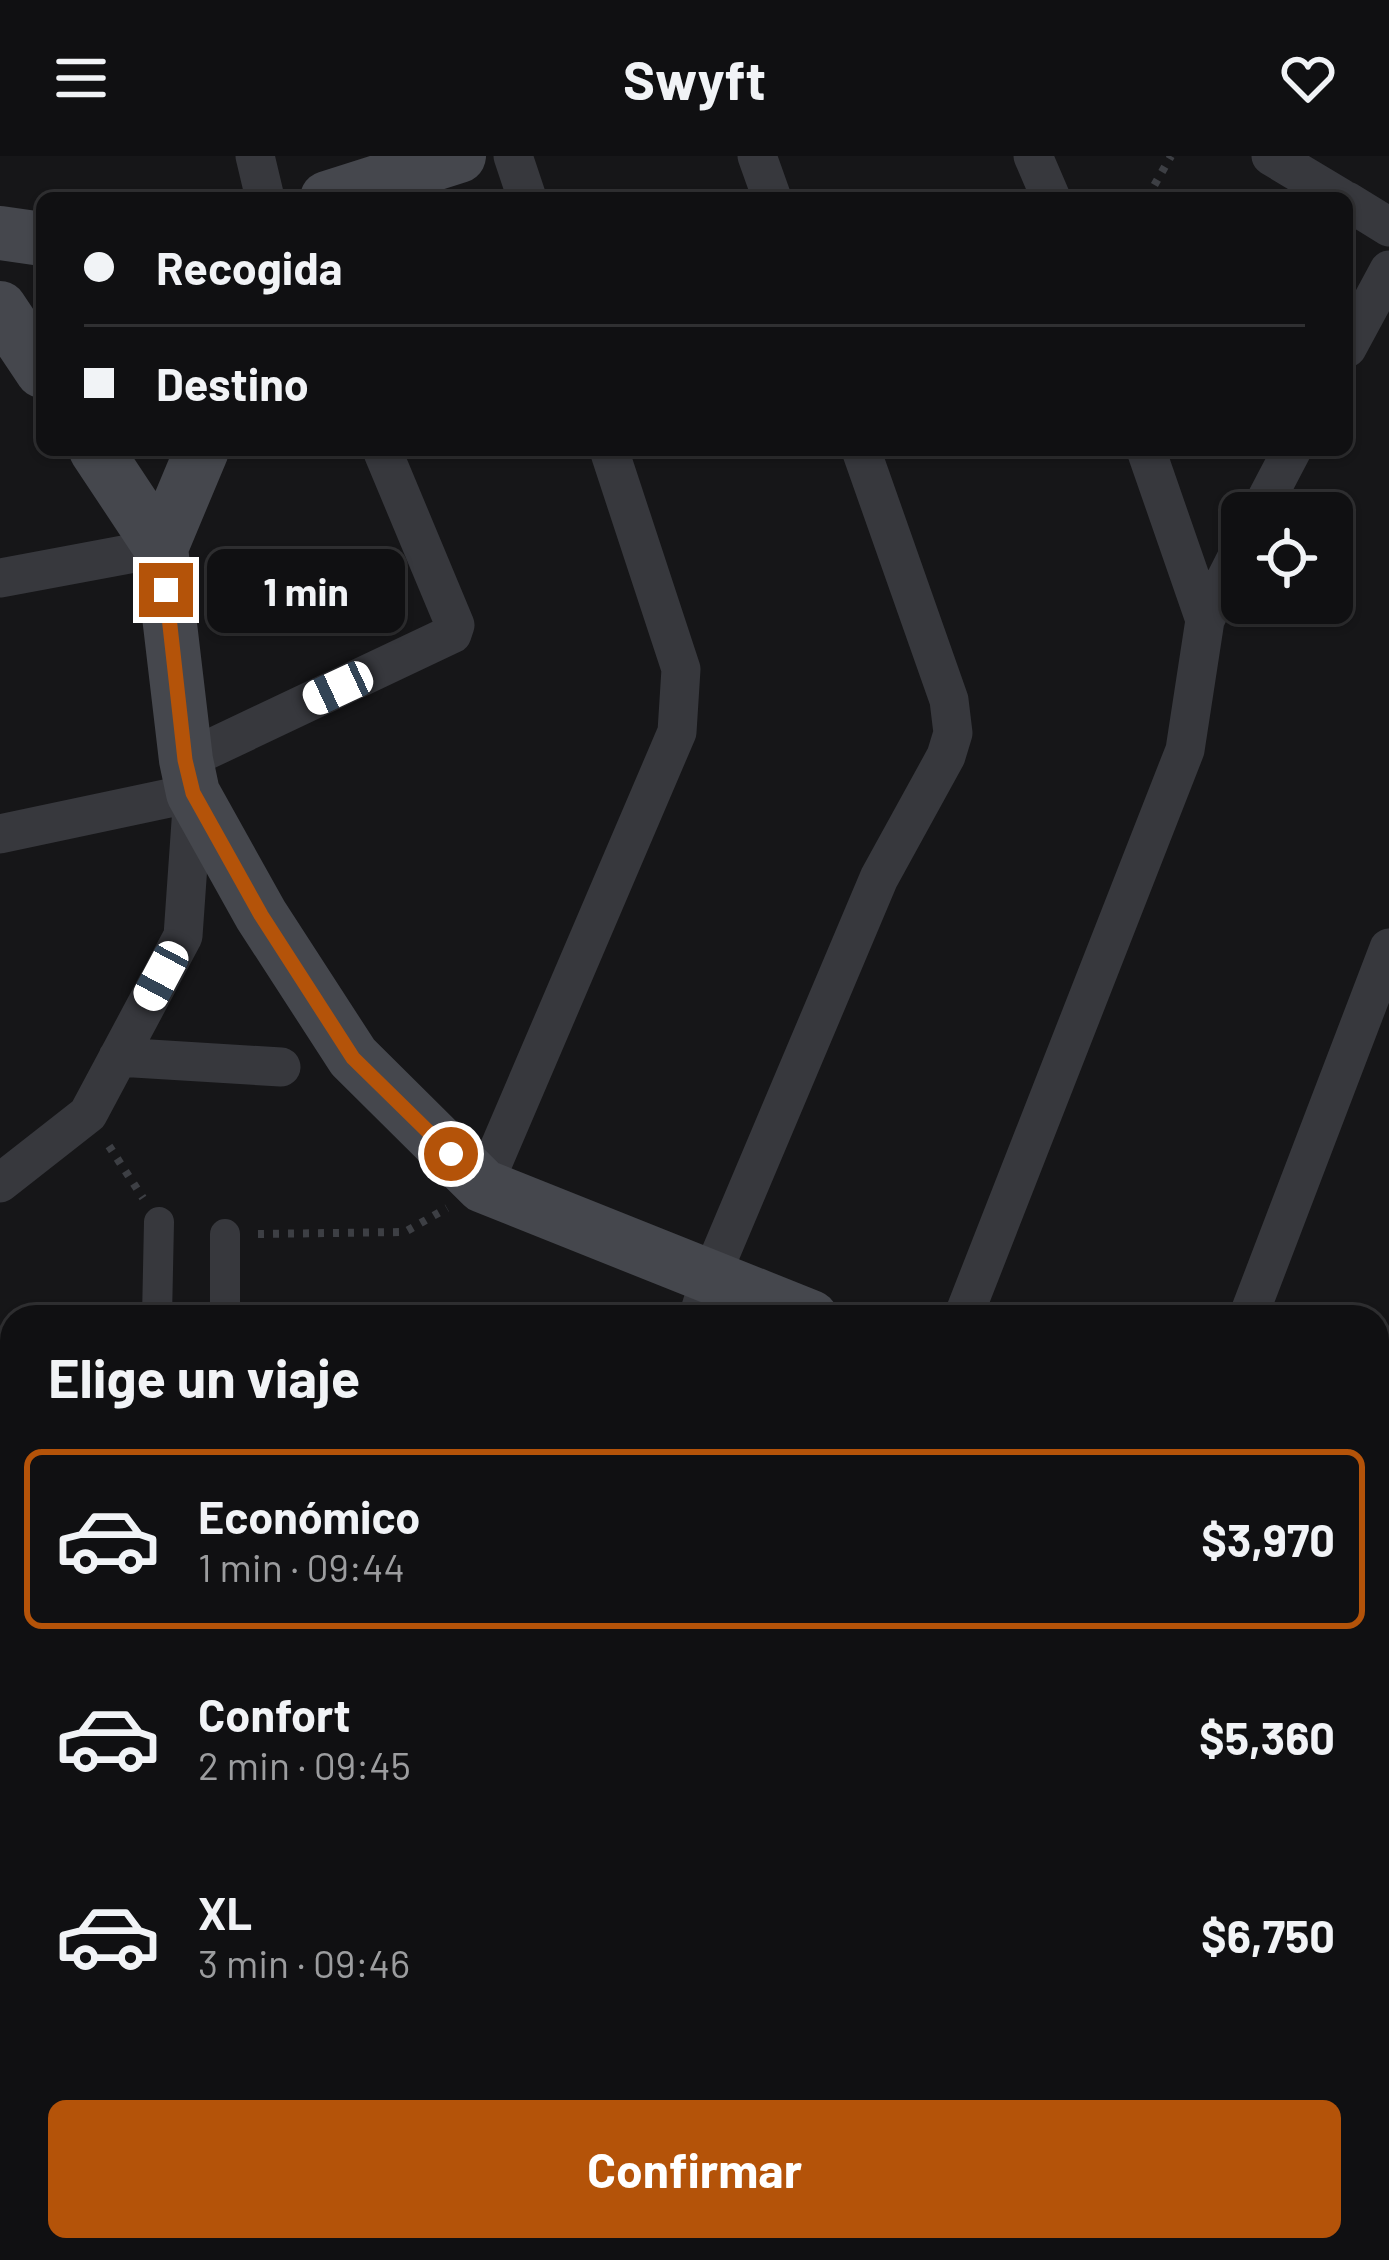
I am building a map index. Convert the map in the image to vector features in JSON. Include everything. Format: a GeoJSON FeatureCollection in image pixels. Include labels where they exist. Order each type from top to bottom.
{"type":"FeatureCollection","features":[{"type":"Feature","properties":{"kind":"main road"},"geometry":{"type":"LineString","coordinates":[[349,192],[459,156]]}},
{"type":"Feature","properties":{"kind":"main road"},"geometry":{"type":"LineString","coordinates":[[0,233],[36,238]]}},
{"type":"Feature","properties":{"kind":"main road"},"geometry":{"type":"LineString","coordinates":[[0,308],[36,361]]}},
{"type":"Feature","properties":{"kind":"main road"},"geometry":{"type":"LineString","coordinates":[[100,456],[161,548],[189,777],[261,915],[353,1058],[483,1186],[705,1296],[750,1305]]}},
{"type":"Feature","properties":{"kind":"main road"},"geometry":{"type":"LineString","coordinates":[[161,548],[199,456]]}},
{"type":"Feature","properties":{"kind":"street"},"geometry":{"type":"LineString","coordinates":[[255,156],[264,192]]}},
{"type":"Feature","properties":{"kind":"street"},"geometry":{"type":"LineString","coordinates":[[513,156],[525,192]]}},
{"type":"Feature","properties":{"kind":"street"},"geometry":{"type":"LineString","coordinates":[[758,156],[770,192]]}},
{"type":"Feature","properties":{"kind":"street"},"geometry":{"type":"LineString","coordinates":[[1033,156],[1048,192]]}},
{"type":"Feature","properties":{"kind":"street"},"geometry":{"type":"LineString","coordinates":[[1271,156],[1331,192]]}},
{"type":"Feature","properties":{"kind":"street"},"geometry":{"type":"LineString","coordinates":[[1353,205],[1389,226]]}},
{"type":"Feature","properties":{"kind":"street"},"geometry":{"type":"LineString","coordinates":[[1353,337],[1389,270]]}},
{"type":"Feature","properties":{"kind":"street"},"geometry":{"type":"LineString","coordinates":[[0,834],[189,777],[452,634],[455,625],[385,456]]}},
{"type":"Feature","properties":{"kind":"street"},"geometry":{"type":"LineString","coordinates":[[483,1186],[677,732],[681,669],[611,456]]}},
{"type":"Feature","properties":{"kind":"street"},"geometry":{"type":"LineString","coordinates":[[705,1296],[879,878],[946,755],[953,733],[949,700],[863,456]]}},
{"type":"Feature","properties":{"kind":"street"},"geometry":{"type":"LineString","coordinates":[[1148,456],[1205,620]]}},
{"type":"Feature","properties":{"kind":"street"},"geometry":{"type":"LineString","coordinates":[[1270,492],[1289,456]]}},
{"type":"Feature","properties":{"kind":"street"},"geometry":{"type":"LineString","coordinates":[[0,578],[161,548]]}},
{"type":"Feature","properties":{"kind":"street"},"geometry":{"type":"LineString","coordinates":[[968,1305],[1185,750],[1205,620],[1221,588]]}},
{"type":"Feature","properties":{"kind":"street"},"geometry":{"type":"LineString","coordinates":[[0,1183],[88,1114],[183,936],[189,777]]}},
{"type":"Feature","properties":{"kind":"street"},"geometry":{"type":"LineString","coordinates":[[1253,1305],[1389,948]]}},
{"type":"Feature","properties":{"kind":"street"},"geometry":{"type":"LineString","coordinates":[[118,1058],[280,1066]]}},
{"type":"Feature","properties":{"kind":"street"},"geometry":{"type":"LineString","coordinates":[[157,1305],[159,1222]]}},
{"type":"Feature","properties":{"kind":"street"},"geometry":{"type":"LineString","coordinates":[[225,1234],[225,1305]]}},
{"type":"Feature","properties":{"kind":"path"},"geometry":{"type":"LineString","coordinates":[[1150,192],[1171,156]]}},
{"type":"Feature","properties":{"kind":"path"},"geometry":{"type":"LineString","coordinates":[[88,1114],[159,1222]]}},
{"type":"Feature","properties":{"kind":"path"},"geometry":{"type":"LineString","coordinates":[[225,1234],[405,1232],[483,1186]]}},
{"type":"Feature","properties":{"kind":"route"},"geometry":{"type":"LineString","coordinates":[[166,590],[193,793],[261,915],[353,1058],[451,1154]]}}]}
